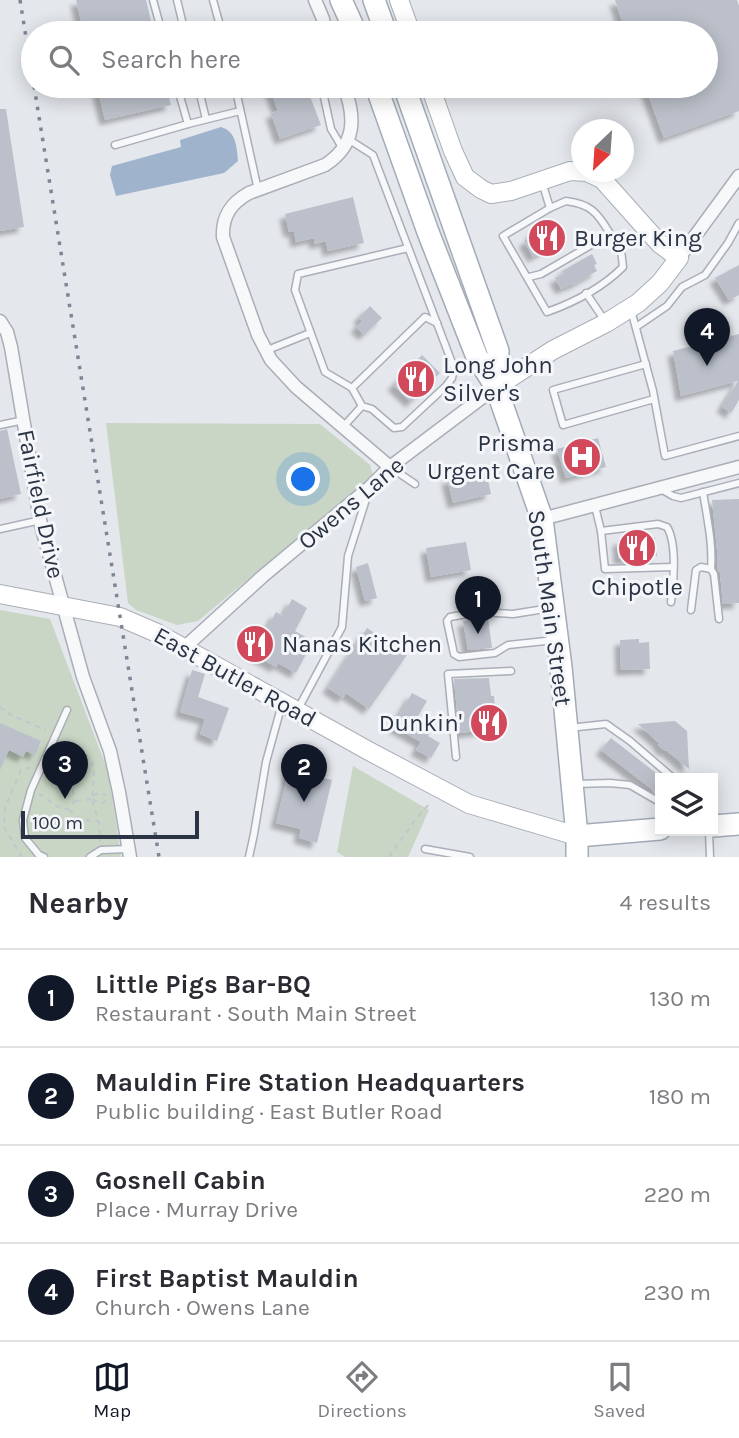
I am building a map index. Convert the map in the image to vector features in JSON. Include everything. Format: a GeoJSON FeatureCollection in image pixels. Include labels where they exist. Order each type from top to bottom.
{"type":"FeatureCollection","features":[{"type":"Feature","properties":{"kind":"main road"},"geometry":{"type":"LineString","coordinates":[[341,0],[351,21]]}},
{"type":"Feature","properties":{"kind":"main road"},"geometry":{"type":"LineString","coordinates":[[348,0],[354,21]]}},
{"type":"Feature","properties":{"kind":"main road"},"geometry":{"type":"LineString","coordinates":[[374,0],[382,21]]}},
{"type":"Feature","properties":{"kind":"main road","name":"South Main Street"},"geometry":{"type":"LineString","coordinates":[[380,98],[428,232],[477,356],[496,387],[542,519],[558,640],[577,846]]}},
{"type":"Feature","properties":{"kind":"main road","name":"South Main Street"},"geometry":{"type":"LineString","coordinates":[[408,98],[498,351],[496,387]]}},
{"type":"Feature","properties":{"kind":"main road"},"geometry":{"type":"LineString","coordinates":[[718,826],[739,824]]}},
{"type":"Feature","properties":{"kind":"main road"},"geometry":{"type":"LineString","coordinates":[[577,846],[655,831]]}},
{"type":"Feature","properties":{"kind":"street"},"geometry":{"type":"LineString","coordinates":[[316,0],[323,21]]}},
{"type":"Feature","properties":{"kind":"street"},"geometry":{"type":"LineString","coordinates":[[399,0],[407,21]]}},
{"type":"Feature","properties":{"kind":"street"},"geometry":{"type":"LineString","coordinates":[[349,98],[352,114],[346,144],[335,159],[240,198],[225,216],[223,237],[265,351],[282,374],[390,467]]}},
{"type":"Feature","properties":{"kind":"street"},"geometry":{"type":"LineString","coordinates":[[434,98],[453,151],[466,177],[491,194],[511,191],[576,171],[587,172],[602,179],[660,244],[679,258]]}},
{"type":"Feature","properties":{"kind":"street","name":"Owens Lane"},"geometry":{"type":"LineString","coordinates":[[184,648],[390,467],[496,387],[553,350],[631,308],[660,284],[737,183]]}},
{"type":"Feature","properties":{"kind":"street","name":"Fairfield Drive"},"geometry":{"type":"LineString","coordinates":[[0,321],[7,332],[11,347],[41,520],[83,677],[110,751],[129,855]]}},
{"type":"Feature","properties":{"kind":"street"},"geometry":{"type":"LineString","coordinates":[[542,519],[739,467]]}},
{"type":"Feature","properties":{"kind":"street","name":"East Butler Road"},"geometry":{"type":"LineString","coordinates":[[0,594],[120,617],[158,633],[436,788],[469,804],[577,846]]}},
{"type":"Feature","properties":{"kind":"lane"},"geometry":{"type":"LineString","coordinates":[[153,0],[159,21]]}},
{"type":"Feature","properties":{"kind":"lane"},"geometry":{"type":"LineString","coordinates":[[177,0],[182,21]]}},
{"type":"Feature","properties":{"kind":"lane"},"geometry":{"type":"LineString","coordinates":[[213,0],[219,21]]}},
{"type":"Feature","properties":{"kind":"lane"},"geometry":{"type":"LineString","coordinates":[[180,98],[188,124]]}},
{"type":"Feature","properties":{"kind":"lane"},"geometry":{"type":"LineString","coordinates":[[201,98],[206,119]]}},
{"type":"Feature","properties":{"kind":"lane"},"geometry":{"type":"LineString","coordinates":[[237,98],[258,190]]}},
{"type":"Feature","properties":{"kind":"lane"},"geometry":{"type":"LineString","coordinates":[[325,98],[331,130],[346,144],[373,155],[454,368],[446,386],[402,426],[394,428],[372,409],[362,406],[352,388],[325,372],[295,290],[298,274],[408,248]]}},
{"type":"Feature","properties":{"kind":"lane"},"geometry":{"type":"LineString","coordinates":[[115,145],[240,111]]}},
{"type":"Feature","properties":{"kind":"lane"},"geometry":{"type":"LineString","coordinates":[[541,180],[550,208]]}},
{"type":"Feature","properties":{"kind":"lane"},"geometry":{"type":"LineString","coordinates":[[566,201],[591,209],[603,221],[610,234],[619,245],[623,267],[610,280],[566,305],[547,312],[503,236],[566,201]]}},
{"type":"Feature","properties":{"kind":"lane"},"geometry":{"type":"LineString","coordinates":[[636,327],[667,306],[682,287],[705,275],[739,223]]}},
{"type":"Feature","properties":{"kind":"lane"},"geometry":{"type":"LineString","coordinates":[[529,277],[541,274],[610,234]]}},
{"type":"Feature","properties":{"kind":"lane"},"geometry":{"type":"LineString","coordinates":[[586,293],[606,323]]}},
{"type":"Feature","properties":{"kind":"lane"},"geometry":{"type":"LineString","coordinates":[[631,308],[665,456],[739,436]]}},
{"type":"Feature","properties":{"kind":"lane"},"geometry":{"type":"LineString","coordinates":[[352,388],[425,317],[437,323]]}},
{"type":"Feature","properties":{"kind":"lane"},"geometry":{"type":"LineString","coordinates":[[265,351],[310,333]]}},
{"type":"Feature","properties":{"kind":"lane"},"geometry":{"type":"LineString","coordinates":[[646,364],[553,390],[563,425],[654,399]]}},
{"type":"Feature","properties":{"kind":"lane"},"geometry":{"type":"LineString","coordinates":[[343,427],[362,406]]}},
{"type":"Feature","properties":{"kind":"lane"},"geometry":{"type":"LineString","coordinates":[[0,425],[24,419]]}},
{"type":"Feature","properties":{"kind":"lane"},"geometry":{"type":"LineString","coordinates":[[390,467],[415,484]]}},
{"type":"Feature","properties":{"kind":"lane"},"geometry":{"type":"LineString","coordinates":[[660,488],[681,498],[739,483]]}},
{"type":"Feature","properties":{"kind":"lane"},"geometry":{"type":"LineString","coordinates":[[249,857],[265,762],[290,707],[342,627],[348,556],[370,487]]}},
{"type":"Feature","properties":{"kind":"lane"},"geometry":{"type":"LineString","coordinates":[[703,492],[719,619]]}},
{"type":"Feature","properties":{"kind":"lane"},"geometry":{"type":"LineString","coordinates":[[595,506],[605,569],[673,567]]}},
{"type":"Feature","properties":{"kind":"lane"},"geometry":{"type":"LineString","coordinates":[[0,529],[41,520]]}},
{"type":"Feature","properties":{"kind":"lane"},"geometry":{"type":"LineString","coordinates":[[601,531],[658,524],[667,527],[672,535],[674,583],[671,602]]}},
{"type":"Feature","properties":{"kind":"lane"},"geometry":{"type":"LineString","coordinates":[[691,610],[696,570],[701,567],[711,569]]}},
{"type":"Feature","properties":{"kind":"lane"},"geometry":{"type":"LineString","coordinates":[[553,608],[513,614],[478,612],[450,617],[447,621],[454,653],[459,657],[495,653],[508,645],[558,640]]}},
{"type":"Feature","properties":{"kind":"lane"},"geometry":{"type":"LineString","coordinates":[[456,757],[448,674],[511,671]]}},
{"type":"Feature","properties":{"kind":"lane"},"geometry":{"type":"LineString","coordinates":[[44,857],[39,855],[25,838],[23,820],[31,790],[67,710]]}},
{"type":"Feature","properties":{"kind":"lane"},"geometry":{"type":"LineString","coordinates":[[567,728],[606,724],[667,773]]}},
{"type":"Feature","properties":{"kind":"lane"},"geometry":{"type":"LineString","coordinates":[[572,784],[630,785],[655,799]]}},
{"type":"Feature","properties":{"kind":"lane"},"geometry":{"type":"LineString","coordinates":[[709,836],[710,857]]}},
{"type":"Feature","properties":{"kind":"lane"},"geometry":{"type":"LineString","coordinates":[[425,849],[470,857]]}},
{"type":"Feature","properties":{"kind":"lane"},"geometry":{"type":"LineString","coordinates":[[90,857],[101,850],[129,855]]}},
{"type":"Feature","properties":{"kind":"path"},"geometry":{"type":"LineString","coordinates":[[0,707],[11,715],[49,731]]}},
{"type":"Feature","properties":{"kind":"path"},"geometry":{"type":"LineString","coordinates":[[45,761],[59,770],[80,754],[86,755],[92,761],[92,799],[101,850]]}},
{"type":"Feature","properties":{"kind":"path"},"geometry":{"type":"LineString","coordinates":[[22,857],[4,827],[5,808],[20,770],[32,767]]}},
{"type":"Feature","properties":{"kind":"path"},"geometry":{"type":"LineString","coordinates":[[72,787],[75,801]]}},
{"type":"Feature","properties":{"kind":"path"},"geometry":{"type":"LineString","coordinates":[[31,790],[61,809],[68,809],[77,818],[98,821]]}},
{"type":"Feature","properties":{"kind":"path"},"geometry":{"type":"LineString","coordinates":[[68,809],[75,801],[92,799],[101,804],[109,795],[94,794],[92,799]]}},
{"type":"Feature","properties":{"kind":"path"},"geometry":{"type":"LineString","coordinates":[[389,857],[429,804]]}},
{"type":"Feature","properties":{"kind":"green space"},"geometry":{"type":"Polygon","coordinates":[[[106,423],[320,424],[370,465],[373,475],[198,621],[177,625],[136,610],[128,603],[106,423]]]}},
{"type":"Feature","properties":{"kind":"green space"},"geometry":{"type":"Polygon","coordinates":[[[0,610],[50,619],[109,774],[121,857],[0,857],[0,610]]]}},
{"type":"Feature","properties":{"kind":"green space"},"geometry":{"type":"Polygon","coordinates":[[[353,766],[429,810],[408,857],[345,857],[337,852],[353,766]]]}},
{"type":"Feature","properties":{"kind":"water"},"geometry":{"type":"Polygon","coordinates":[[[221,127],[233,136],[238,161],[224,173],[116,196],[110,175],[112,166],[181,147],[180,140],[221,127]]]}},
{"type":"Feature","properties":{"kind":"building"},"geometry":{"type":"Polygon","coordinates":[[[76,0],[146,0],[151,21],[81,21],[76,0]]]}},
{"type":"Feature","properties":{"kind":"building"},"geometry":{"type":"Polygon","coordinates":[[[615,0],[737,0],[739,111],[664,138],[649,98],[718,98],[718,21],[622,21],[615,0]]]}},
{"type":"Feature","properties":{"kind":"building"},"geometry":{"type":"Polygon","coordinates":[[[100,98],[169,98],[171,105],[105,120],[100,98]]]}},
{"type":"Feature","properties":{"kind":"building"},"geometry":{"type":"Polygon","coordinates":[[[273,98],[311,98],[321,125],[280,139],[271,113],[278,111],[273,98]]]}},
{"type":"Feature","properties":{"kind":"building"},"geometry":{"type":"Polygon","coordinates":[[[0,109],[6,109],[24,227],[0,231],[0,109]]]}},
{"type":"Feature","properties":{"kind":"building"},"geometry":{"type":"Polygon","coordinates":[[[353,197],[364,243],[328,251],[326,241],[315,244],[314,238],[296,242],[294,231],[289,232],[285,214],[353,197]]]}},
{"type":"Feature","properties":{"kind":"building","name":"Burger King"},"geometry":{"type":"Polygon","coordinates":[[[555,220],[565,240],[533,257],[524,241],[532,237],[531,233],[555,220]]]}},
{"type":"Feature","properties":{"kind":"building"},"geometry":{"type":"Polygon","coordinates":[[[592,254],[597,271],[561,289],[555,278],[592,254]]]}},
{"type":"Feature","properties":{"kind":"building"},"geometry":{"type":"Polygon","coordinates":[[[739,265],[739,295],[729,300],[715,278],[739,265]]]}},
{"type":"Feature","properties":{"kind":"building"},"geometry":{"type":"Polygon","coordinates":[[[370,306],[382,318],[364,335],[356,327],[362,321],[359,317],[370,306]]]}},
{"type":"Feature","properties":{"kind":"building"},"geometry":{"type":"Polygon","coordinates":[[[739,334],[739,400],[731,413],[722,407],[738,381],[681,396],[673,351],[739,334]]]}},
{"type":"Feature","properties":{"kind":"building","name":"Long John Silver's"},"geometry":{"type":"Polygon","coordinates":[[[422,355],[440,373],[411,402],[393,385],[422,355]]]}},
{"type":"Feature","properties":{"kind":"building"},"geometry":{"type":"Polygon","coordinates":[[[7,429],[21,494],[0,499],[0,431],[7,429]]]}},
{"type":"Feature","properties":{"kind":"building","name":"Prisma Urgent Care"},"geometry":{"type":"Polygon","coordinates":[[[598,438],[606,467],[566,478],[557,449],[598,438]]]}},
{"type":"Feature","properties":{"kind":"building"},"geometry":{"type":"Polygon","coordinates":[[[486,471],[491,494],[453,503],[447,479],[486,471]]]}},
{"type":"Feature","properties":{"kind":"building"},"geometry":{"type":"Polygon","coordinates":[[[739,499],[739,603],[723,604],[720,573],[717,568],[712,500],[739,499]]]}},
{"type":"Feature","properties":{"kind":"building","name":"Chipotle"},"geometry":{"type":"Polygon","coordinates":[[[655,537],[657,556],[619,559],[618,540],[655,537]]]}},
{"type":"Feature","properties":{"kind":"building"},"geometry":{"type":"Polygon","coordinates":[[[466,542],[471,570],[431,577],[426,548],[466,542]]]}},
{"type":"Feature","properties":{"kind":"building"},"geometry":{"type":"Polygon","coordinates":[[[368,563],[377,598],[365,601],[356,567],[368,563]]]}},
{"type":"Feature","properties":{"kind":"building"},"geometry":{"type":"Polygon","coordinates":[[[292,599],[307,608],[295,631],[313,641],[296,673],[278,663],[276,667],[245,649],[252,636],[257,639],[263,628],[266,630],[276,612],[283,616],[292,599]]]}},
{"type":"Feature","properties":{"kind":"building"},"geometry":{"type":"Polygon","coordinates":[[[488,618],[492,648],[468,650],[463,621],[488,618]]]}},
{"type":"Feature","properties":{"kind":"building"},"geometry":{"type":"Polygon","coordinates":[[[367,628],[407,655],[369,709],[346,693],[343,698],[328,688],[367,628]]]}},
{"type":"Feature","properties":{"kind":"building"},"geometry":{"type":"Polygon","coordinates":[[[639,639],[639,643],[649,642],[650,669],[621,670],[620,640],[639,639]]]}},
{"type":"Feature","properties":{"kind":"building"},"geometry":{"type":"Polygon","coordinates":[[[192,670],[205,674],[198,697],[229,708],[217,741],[200,734],[205,719],[180,712],[192,670]]]}},
{"type":"Feature","properties":{"kind":"building"},"geometry":{"type":"Polygon","coordinates":[[[489,678],[491,696],[494,696],[495,710],[491,710],[493,729],[459,733],[454,679],[489,678]]]}},
{"type":"Feature","properties":{"kind":"building"},"geometry":{"type":"Polygon","coordinates":[[[412,693],[427,701],[415,721],[431,731],[428,736],[440,743],[431,758],[416,750],[421,742],[393,726],[412,693]]]}},
{"type":"Feature","properties":{"kind":"building"},"geometry":{"type":"Polygon","coordinates":[[[675,721],[687,731],[689,769],[658,745],[660,744],[638,724],[675,721]]]}},
{"type":"Feature","properties":{"kind":"building"},"geometry":{"type":"Polygon","coordinates":[[[0,723],[41,741],[35,755],[26,751],[23,757],[9,750],[0,769],[0,723]]]}},
{"type":"Feature","properties":{"kind":"building"},"geometry":{"type":"Polygon","coordinates":[[[611,738],[656,773],[655,792],[601,750],[611,738]]]}},
{"type":"Feature","properties":{"kind":"building"},"geometry":{"type":"Polygon","coordinates":[[[289,770],[332,780],[317,843],[299,838],[301,829],[276,823],[289,770]]]}},
{"type":"Feature","properties":{"kind":"railway"},"geometry":{"type":"LineString","coordinates":[[20,0],[23,21]]}},
{"type":"Feature","properties":{"kind":"railway"},"geometry":{"type":"LineString","coordinates":[[36,98],[159,857]]}},
{"type":"Feature","properties":{"kind":"place","name":"Burger King"},"geometry":{"type":"Point","coordinates":[547,238]}},
{"type":"Feature","properties":{"kind":"place","name":"First Baptist Mauldin"},"geometry":{"type":"Point","coordinates":[707,366]}},
{"type":"Feature","properties":{"kind":"place","name":"Long John Silver's"},"geometry":{"type":"Point","coordinates":[416,379]}},
{"type":"Feature","properties":{"kind":"place","name":"Prisma Urgent Care"},"geometry":{"type":"Point","coordinates":[582,457]}},
{"type":"Feature","properties":{"kind":"place","name":"Chipotle"},"geometry":{"type":"Point","coordinates":[637,548]}},
{"type":"Feature","properties":{"kind":"place","name":"Little Pigs Bar-BQ"},"geometry":{"type":"Point","coordinates":[478,634]}},
{"type":"Feature","properties":{"kind":"place","name":"Nanas Kitchen"},"geometry":{"type":"Point","coordinates":[255,644]}},
{"type":"Feature","properties":{"kind":"place","name":"Dunkin'"},"geometry":{"type":"Point","coordinates":[489,723]}},
{"type":"Feature","properties":{"kind":"place","name":"Gosnell Cabin"},"geometry":{"type":"Point","coordinates":[65,799]}},
{"type":"Feature","properties":{"kind":"place","name":"Mauldin Fire Station Headquarters"},"geometry":{"type":"Point","coordinates":[304,802]}}]}
